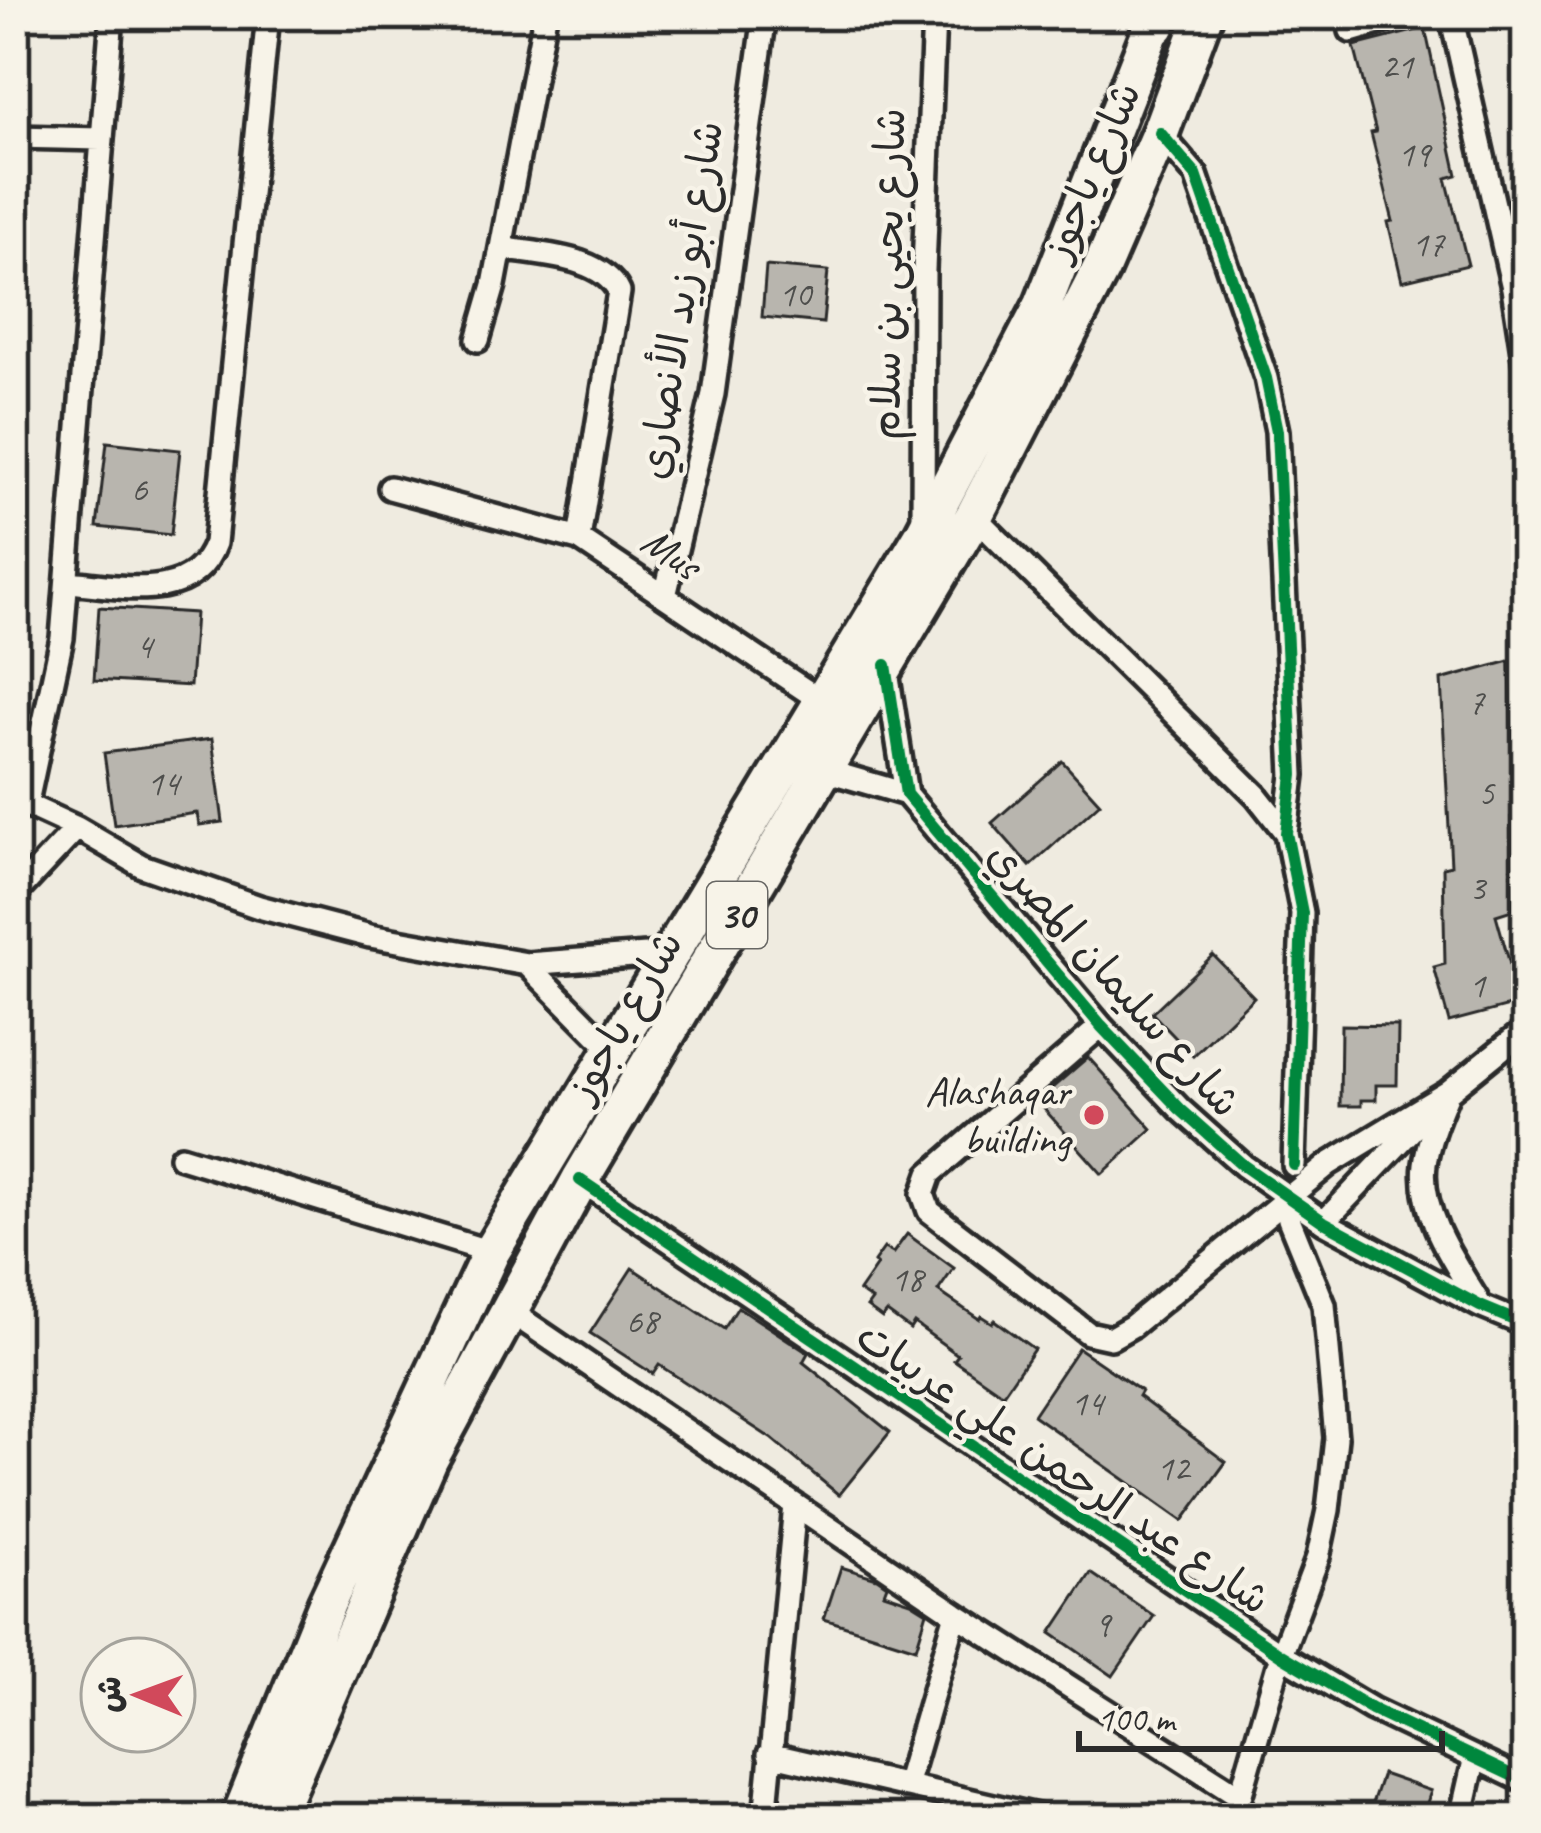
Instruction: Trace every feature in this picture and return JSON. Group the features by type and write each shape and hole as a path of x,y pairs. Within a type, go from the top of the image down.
{"main road":[{"name":"شارع ياجوز","path":"274,1818 411,1499 508,1310 580,1180 974,516 1101,269 1204,15"},
{"name":"شارع ياجوز","path":"240,1818 327,1603 491,1252 922,535 1043,305 1155,18"}],"street":[{"path":"112,15 68,582 54,685 21,801 142,866 259,907 370,936 527,964 673,953"},
{"path":"68,582 154,589 188,579 210,558 229,415 268,15"},
{"path":"478,340 501,248 544,15"},
{"name":"شارع أبو زيد الأنصاري","path":"665,596 713,394 765,15"},
{"name":"شارع يحيى بن سلام","path":"922,535 924,270 934,15"},
{"path":"1352,31 1406,15"},
{"path":"1451,15 1514,288 1526,372"},
{"path":"1160,133 1196,175 1259,356 1276,431 1293,775 1286,833 1301,914 1294,1165"},
{"path":"15,136 100,139"},
{"path":"501,248 606,272 619,292 579,539"},
{"name":"Mus","path":"390,488 579,539 823,702"},
{"path":"974,516 1256,795 1286,833"},
{"path":"824,770 906,794 886,665"},
{"name":"شارع سليمان المصري","path":"906,794 1101,1026 1180,1109 1244,1166 1324,1222 1480,1306 1526,1325"},
{"path":"15,894 77,828"},
{"path":"527,964 611,1048"},
{"path":"1101,1026 930,1174 923,1194 929,1211 1088,1333 1111,1339 1329,1164 1448,1092"},
{"path":"1324,1222 1448,1092 1526,1029"},
{"path":"1448,1092 1424,1168 1431,1210 1443,1240 1480,1306"},
{"path":"181,1157 491,1252"},
{"path":"1244,1166 1329,1164"},
{"name":"شارع عبد الرحمن علي عربيات","path":"580,1180 1280,1655 1372,1709 1526,1782"},
{"path":"508,1310 1237,1807 1280,1655 1318,1557 1336,1438 1324,1304 1289,1219 1289,1197"},
{"path":"765,1818 795,1505"},
{"path":"906,1786 956,1614"},
{"path":"770,1754 1046,1818"},
{"path":"1461,1818 1474,1761"}],"building":[{"path":"1425,28 1457,175 1446,178 1468,265 1402,281 1371,133 1376,132 1354,46"},
{"path":"766,266 828,271 823,323 762,317"},
{"path":"107,442 180,450 171,535 97,527"},
{"path":"99,607 195,613 190,686 94,680"},
{"path":"1510,661 1512,753 1518,750 1525,812 1511,817 1512,910 1496,915 1521,1003 1449,1022 1434,967 1445,964 1443,867 1451,865 1441,680"},
{"path":"212,739 223,822 199,825 197,813 114,825 104,753"},
{"path":"1062,761 1100,803 1030,866 992,823"},
{"path":"1213,955 1254,997 1193,1056 1152,1013"},
{"path":"1341,1025 1398,1026 1397,1085 1376,1085 1376,1100 1361,1100 1361,1106 1340,1106"},
{"name":"Alashaqar building","path":"1088,1057 1152,1129 1102,1174 1037,1101"},
{"path":"907,1234 954,1268 938,1291 979,1319 994,1320 1034,1349 1003,1394 954,1360 958,1355 914,1323 910,1329 887,1312 882,1318 867,1307 872,1300 859,1291 877,1265 874,1262 884,1248 893,1253"},
{"path":"632,1268 724,1329 738,1307 808,1353 803,1362 890,1432 839,1495 772,1439 659,1365 653,1374 590,1333"},
{"path":"1078,1348 1141,1391 1138,1396 1226,1462 1183,1521 1033,1415"},
{"path":"841,1567 877,1578 887,1585 884,1593 927,1612 916,1648 824,1619"},
{"path":"1091,1573 1154,1616 1113,1676 1051,1633"},
{"path":"1382,1774 1431,1791 1422,1818 1367,1818"}],"cycle path":[{"path":"1160,133 1196,175 1266,378 1277,431 1293,775 1286,833 1302,913 1294,1165"},
{"path":"886,665 906,794 1101,1026 1180,1109 1244,1166 1324,1222 1480,1306 1526,1325"},
{"path":"580,1180 1281,1655 1372,1709 1526,1782"}],"place":[{"name":"Alashaqar building","path":"1094,1115"}]}
